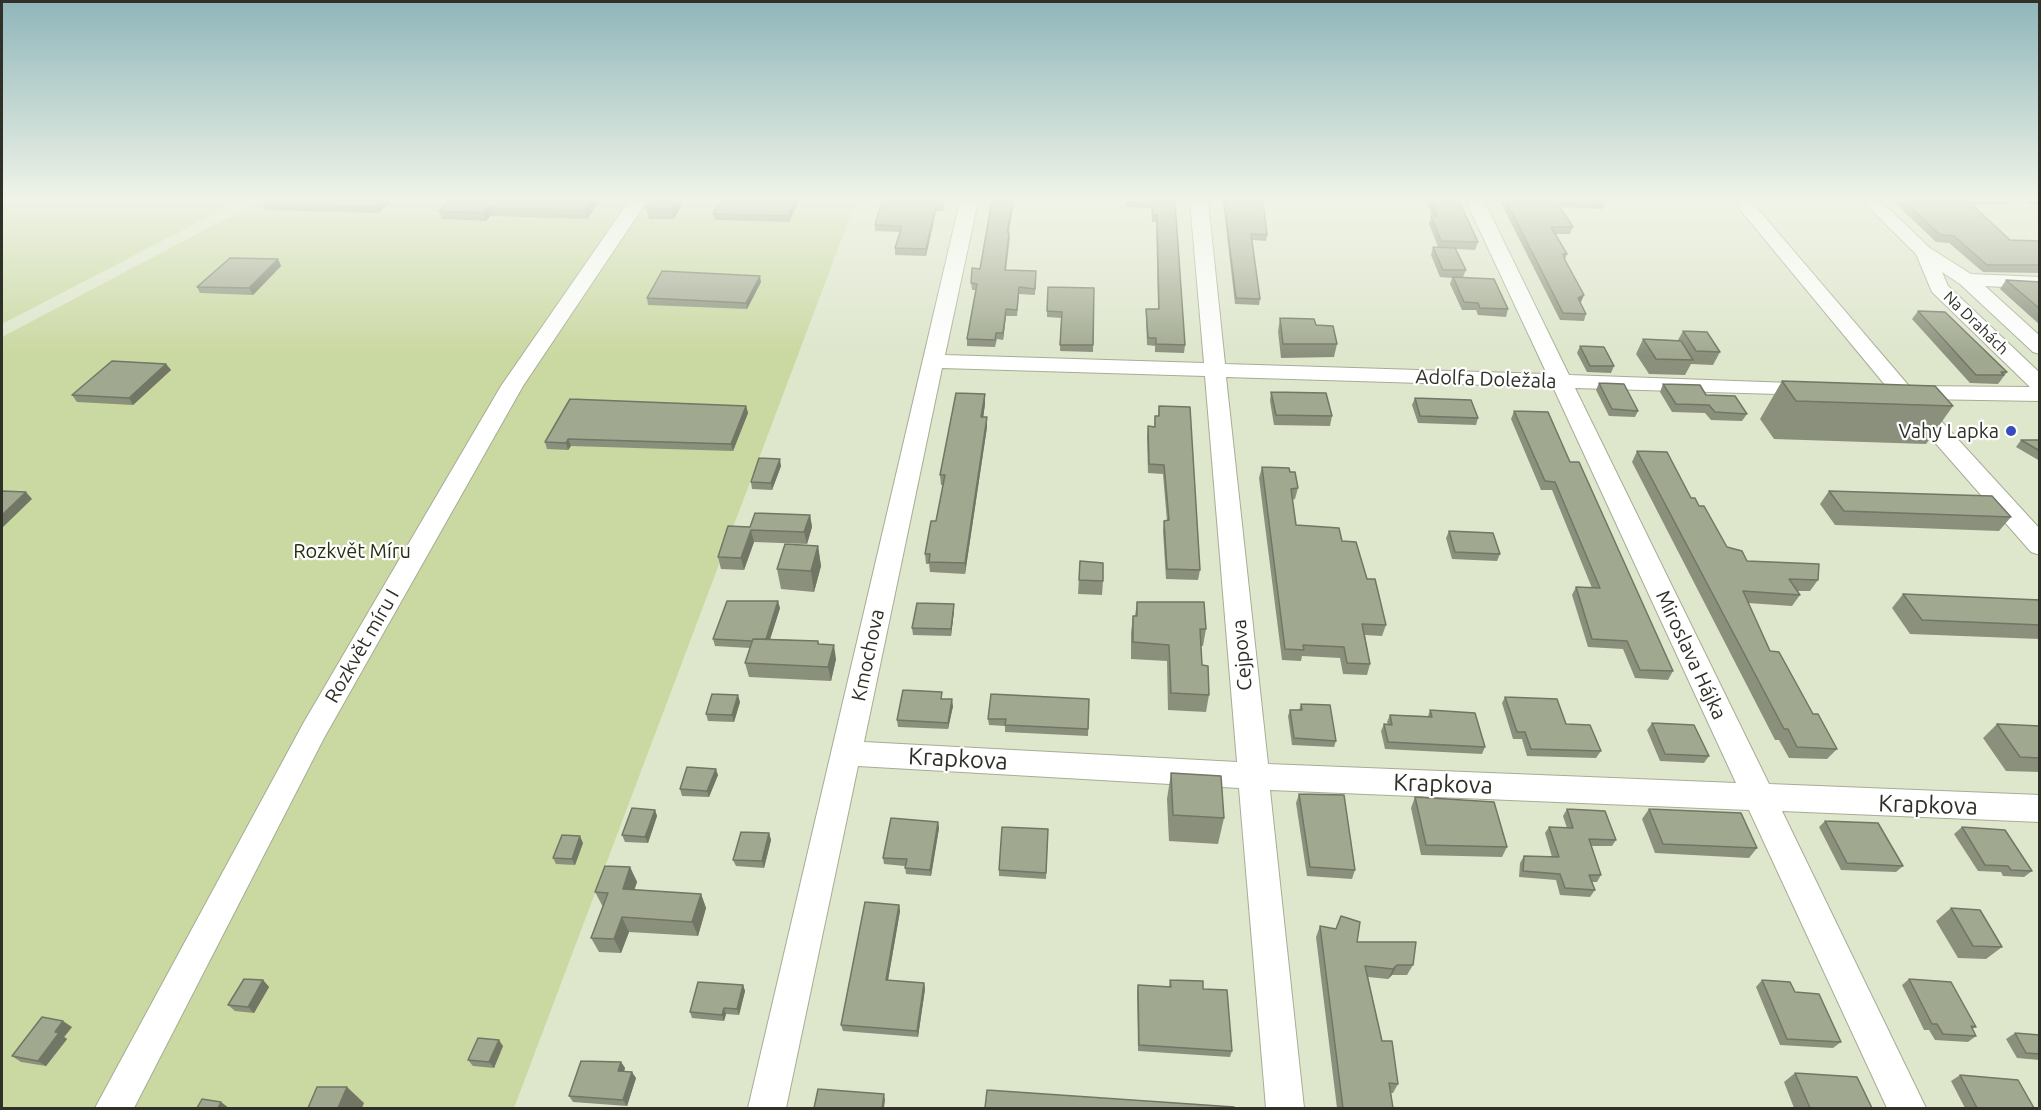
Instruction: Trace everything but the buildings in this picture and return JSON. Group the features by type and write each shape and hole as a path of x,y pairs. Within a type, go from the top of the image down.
{"street":[{"name":"Rozkvět míru I","path":"114,1108 314,730 512,387 603,253"},
{"name":"Kmochova","path":"767,1108 957,253"},
{"name":"Cejpova","path":"1204,253 1285,1108"},
{"name":"Miroslava Hájka","path":"1500,253 1907,1108"},
{"path":"1786,253 1903,392 2040,546"},
{"name":"Na Drahách","path":"1924,253 1939,288 2040,385"},
{"name":"Na Drahách","path":"1925,253 1967,280 2040,348"},
{"path":"1967,280 2040,283"},
{"name":"Adolfa Doležala","path":"933,361 1833,389"},
{"path":"1880,391 2040,393"},
{"name":"Krapkova","path":"847,753 1253,776 2040,809"}],"green space":[{"path":"2,253 139,253 2,324"},
{"name":"Rozkvět Míru","path":"161,253 836,253 514,1108 2,1108 2,337"}],"place":[{"name":"Vahy Lapka","path":"2011,431"}]}
